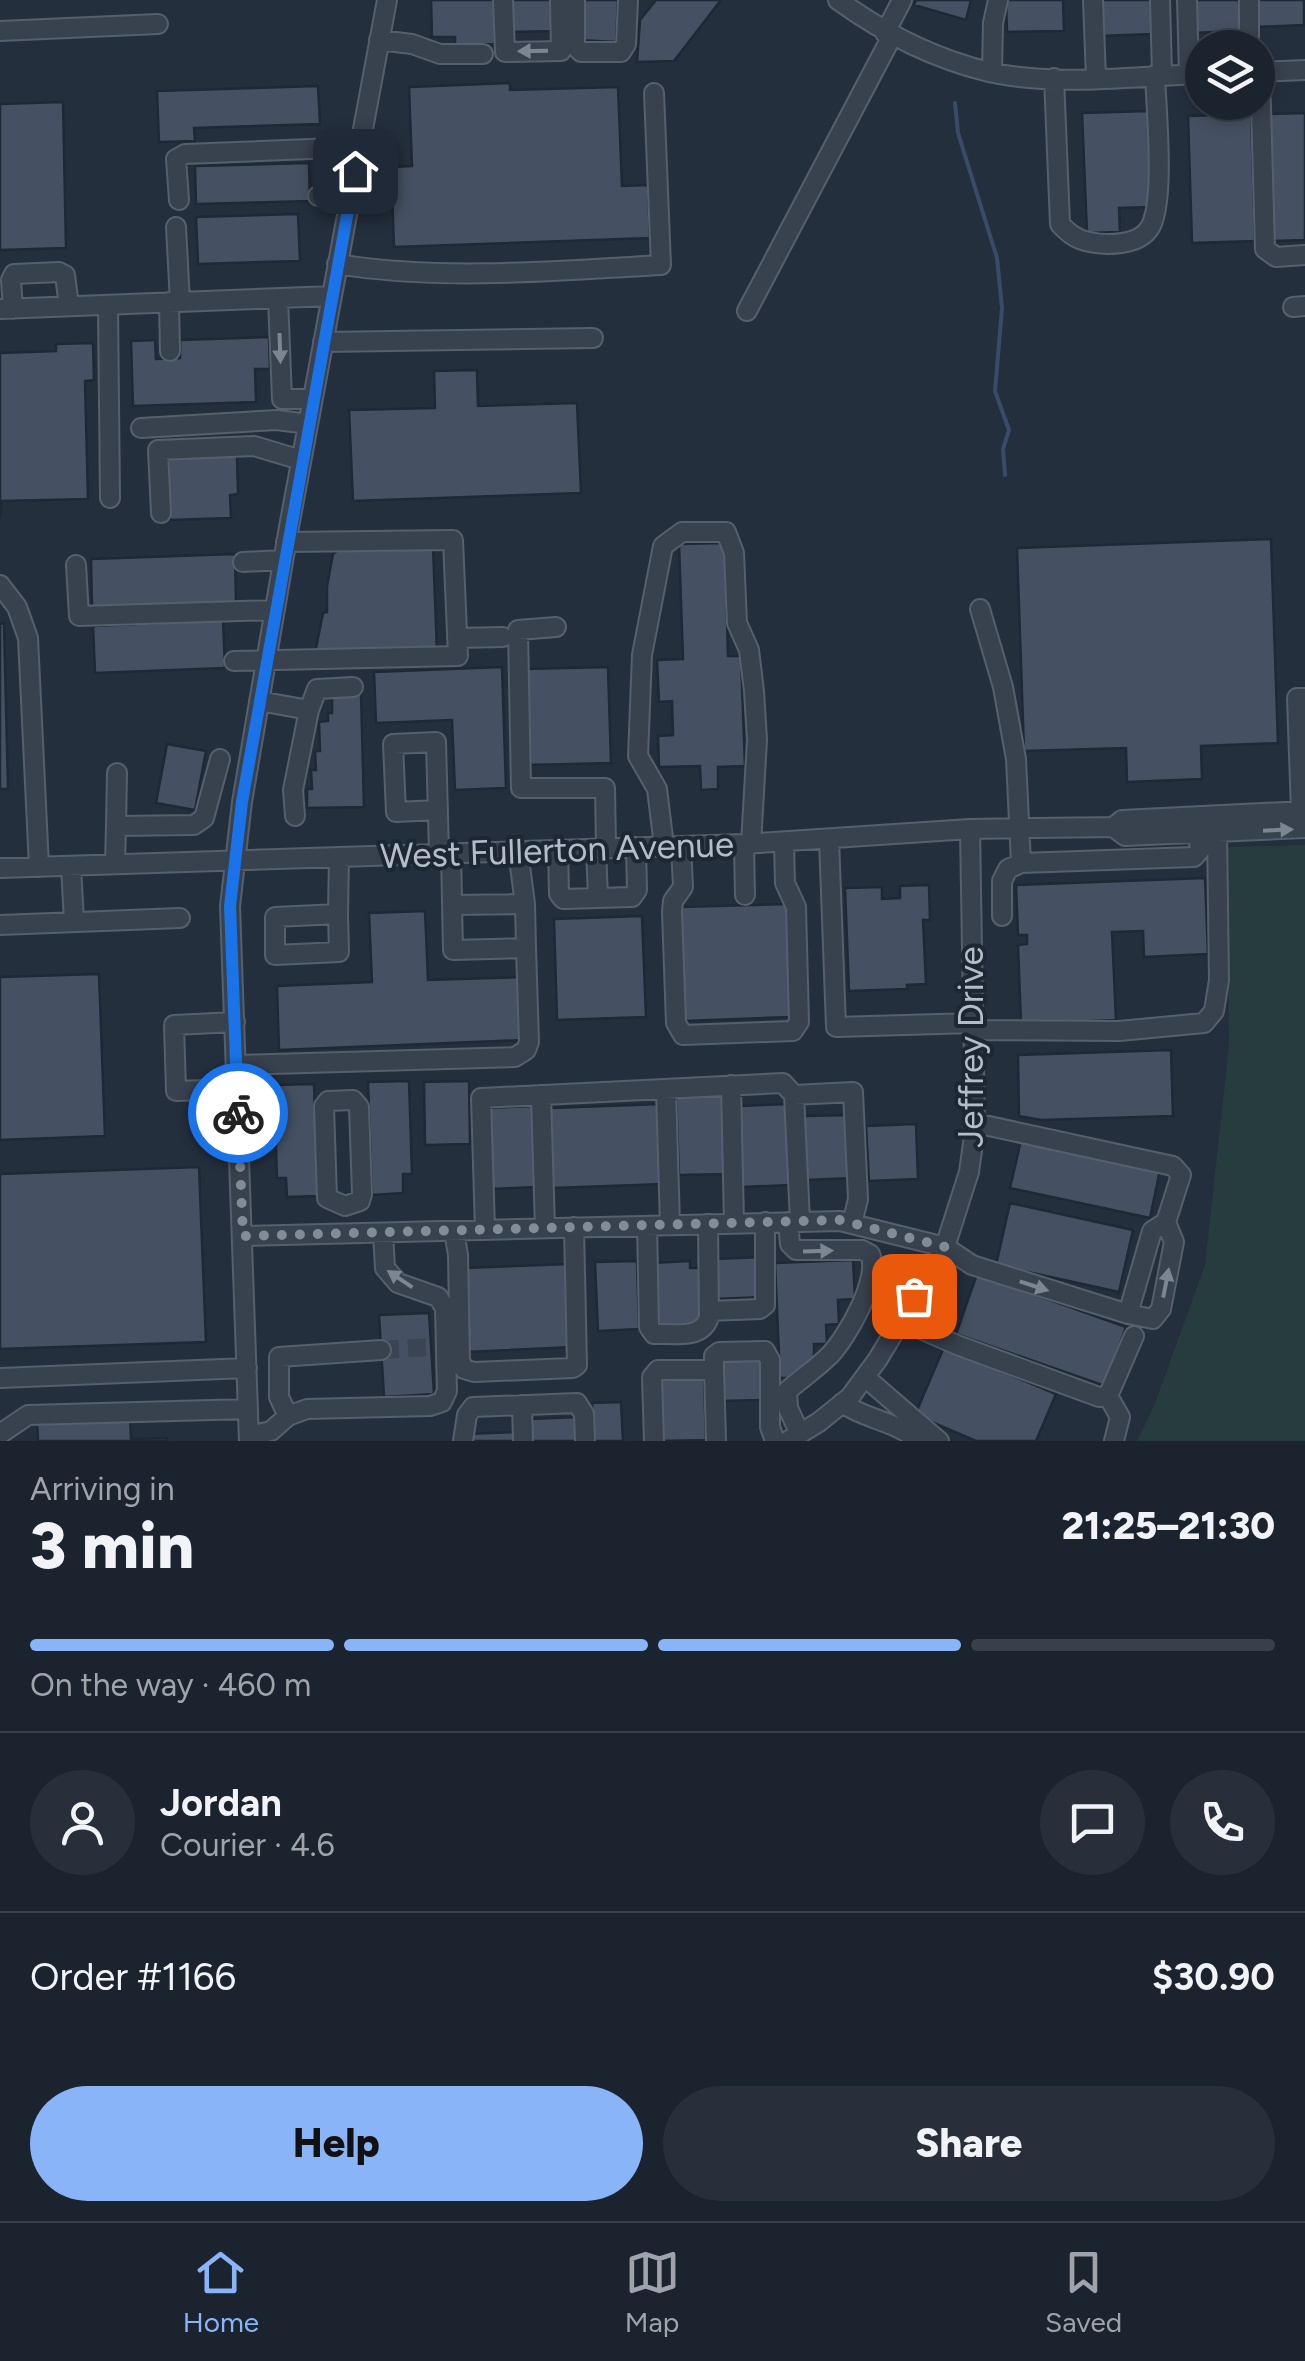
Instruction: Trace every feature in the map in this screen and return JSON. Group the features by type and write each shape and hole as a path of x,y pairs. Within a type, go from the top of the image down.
{"street":[{"path":"383,1232 385,1268 398,1283 438,1296 444,1308 438,1347 447,1392 442,1402 430,1406 307,1409 249,1438 230,906 242,802 266,660 387,0"},
{"path":"504,0 505,52 561,50 560,0"},
{"path":"574,0 575,46 581,52 604,54 621,52 626,44 628,0"},
{"path":"838,0 889,34 992,72 1054,78 1185,74"},
{"path":"748,311 889,34 902,0"},
{"path":"992,72 993,23 998,0"},
{"path":"1093,0 1096,78"},
{"path":"1054,78 1060,224 1070,236 1084,243 1138,240 1150,228 1155,214 1160,0"},
{"path":"1187,0 1191,30"},
{"path":"1249,0 1250,30"},
{"path":"0,31 158,24"},
{"path":"380,40 412,44 440,54 483,54"},
{"path":"1275,71 1305,70"},
{"path":"338,264 386,272 661,265 654,94"},
{"path":"1261,120 1266,249 1276,257 1305,256"},
{"path":"179,200 176,159 185,154 359,147"},
{"path":"318,196 350,195"},
{"path":"170,351 176,227"},
{"path":"69,306 65,276 59,272 14,274 7,309 332,296"},
{"path":"278,298 282,399 312,399"},
{"path":"108,305 110,498"},
{"path":"323,342 594,338"},
{"path":"142,428 276,420 308,424"},
{"path":"160,513 158,450 254,446 301,460"},
{"path":"745,895 757,740 749,650 736,623 734,553 726,532 682,532 664,546 642,655 638,756 656,789 683,887 672,900 672,912 676,1023 683,1035 793,1031 799,1022 796,906 785,883 784,842"},
{"path":"234,661 458,656 453,540 285,551 243,562"},
{"path":"76,565 78,616 275,610"},
{"path":"0,585 16,607 28,638 39,867"},
{"path":"980,608 1008,710 1016,760 1021,863"},
{"path":"556,627 518,630 521,788 605,788 598,898"},
{"path":"457,638 503,637"},
{"path":"295,816 293,790 308,710 317,689 353,687"},
{"path":"1304,817 1297,698 1305,698"},
{"path":"259,701 308,710"},
{"path":"438,810 396,812 393,744 436,742 438,810 452,906 453,950 526,948"},
{"path":"116,826 194,825 204,818 220,760"},
{"path":"115,864 116,772"},
{"path":"212,796 242,802"},
{"name":"West Fullerton Avenue","path":"0,868 747,844 1018,828 1114,827 1125,836 1208,833 1304,817"},
{"name":"West Fullerton Avenue","path":"1114,827 1122,820 1304,817"},
{"name":"Jeffrey Drive","path":"794,1438 842,1403 866,1378 945,1247 969,1172 975,1123 970,830"},
{"path":"1002,916 1002,881 1008,868 1021,863 1194,856 1208,833"},
{"path":"828,838 836,1027 1119,1031 1204,1023 1214,1011 1220,980 1208,833"},
{"path":"1144,835 1146,858"},
{"path":"558,850 559,894 563,899 632,897 636,890 636,847"},
{"path":"236,1065 516,1057 526,1050 530,1042 526,904 518,851"},
{"path":"338,914 339,856"},
{"path":"71,866 74,922"},
{"path":"452,906 526,904"},
{"path":"0,925 180,918"},
{"path":"235,1022 174,1025 176,1091 237,1089"},
{"path":"485,1230 481,1098 783,1082 794,1095 794,1222 790,1244 796,1250 856,1249 870,1254 872,1277 833,1352 785,1396 794,1438"},
{"path":"730,1085 734,1223"},
{"path":"666,1088 670,1225"},
{"path":"794,1095 853,1092 858,1199 852,1224"},
{"path":"541,1095 544,1228"},
{"path":"353,1100 358,1107 362,1194 360,1201 345,1206 327,1198 324,1106 328,1101 353,1100"},
{"path":"243,1236 840,1220 945,1247 972,1265 1154,1319 1160,1310 1174,1242 1166,1222 1181,1175 1173,1166 975,1123"},
{"path":"345,1206 346,1234"},
{"path":"709,1310 760,1310 765,1305 765,1222"},
{"path":"1128,1314 1152,1231 1166,1222"},
{"path":"647,1226 650,1326 654,1334 699,1332 706,1326 708,1224"},
{"path":"454,1231 460,1360 464,1369 474,1372 572,1368 577,1364 574,1228"},
{"path":"900,1320 1071,1388 1099,1398 1108,1396"},
{"path":"1108,1396 1134,1336"},
{"path":"288,1416 280,1396 280,1357 381,1350"},
{"path":"716,1441 714,1356 719,1352 764,1352 769,1356 770,1427 774,1441"},
{"path":"0,1378 247,1368"},
{"path":"654,1441 652,1377 658,1370 714,1370"},
{"path":"866,1378 940,1441"},
{"path":"1108,1396 1120,1417 1114,1441"},
{"path":"464,1441 467,1415 473,1407 576,1403 584,1414 584,1441"},
{"path":"842,1403 858,1415 901,1428 918,1441"},
{"path":"522,1405 523,1441"},
{"path":"0,1434 28,1416 248,1410"}],"green space":[{"path":"1305,845 1305,1441 1137,1441 1154,1406 1205,1265 1229,1047 1227,847"}],"building":[{"path":"431,0 494,0 495,44 455,45 455,37 432,37"},
{"path":"507,0 556,0 557,31 509,32"},
{"path":"580,0 618,0 616,42 578,40"},
{"path":"656,0 721,0 674,61 637,62 640,20"},
{"path":"916,0 971,0 966,20 914,5"},
{"path":"1006,0 1063,0 1064,31 1007,32"},
{"path":"1098,0 1152,0 1154,34 1099,36"},
{"path":"1190,0 1239,0 1240,30 1191,30"},
{"path":"1254,0 1304,0 1304,25 1255,27"},
{"path":"510,83 510,90 618,87 622,186 648,185 650,238 394,247 391,167 412,166 409,87"},
{"path":"318,86 320,124 194,128 195,141 159,142 157,91"},
{"path":"63,102 66,248 0,250 0,104"},
{"path":"1148,111 1152,207 1119,208 1120,232 1087,233 1082,113"},
{"path":"1305,113 1305,240 1271,241 1267,120 1275,120 1275,114"},
{"path":"1188,120 1251,120 1255,241 1192,243"},
{"path":"309,163 310,201 196,204 195,166"},
{"path":"298,214 300,261 198,264 196,217"},
{"path":"269,337 270,369 255,369 256,402 133,406 131,341 155,340 156,359 180,358 180,340"},
{"path":"93,343 94,380 85,381 88,499 2,501 0,519 0,353 56,351 56,344"},
{"path":"477,370 478,406 577,403 581,493 353,501 349,410 435,408 434,371"},
{"path":"237,456 238,494 230,495 231,518 170,520 168,458"},
{"path":"1271,539 1278,743 1201,746 1202,779 1127,782 1126,748 1024,751 1017,548"},
{"path":"725,543 728,656 741,656 745,766 718,767 718,789 701,790 700,766 659,767 658,736 673,735 672,701 659,702 657,660 683,659 679,544"},
{"path":"433,546 437,653 315,653 323,613 327,612 333,554 338,550"},
{"path":"235,554 236,602 92,607 91,559"},
{"path":"223,620 225,668 95,673 93,626"},
{"path":"4,623 8,789 0,789 0,624"},
{"path":"502,667 506,788 455,790 452,720 376,723 374,672"},
{"path":"608,667 611,763 527,765 524,669"},
{"path":"332,693 361,693 364,807 307,808 311,770 316,770 315,751 320,751 319,722 328,721 328,713 332,713"},
{"path":"167,744 206,751 195,810 156,803"},
{"path":"1205,878 1208,954 1144,957 1143,931 1112,932 1116,1020 1021,1024 1018,945 1027,944 1027,935 1018,935 1016,885"},
{"path":"929,885 930,920 923,920 926,984 907,985 907,989 849,991 845,888 882,887 882,899 900,898 900,886"},
{"path":"787,904 791,1017 683,1021 680,907"},
{"path":"425,911 428,980 522,977 524,1040 279,1050 277,986 372,982 369,913"},
{"path":"642,916 646,1017 557,1020 554,919"},
{"path":"99,974 105,1136 0,1140 0,977"},
{"path":"1171,1050 1173,1116 1041,1120 1019,1116 1018,1055"},
{"path":"409,1081 412,1174 403,1174 403,1193 372,1195 368,1082"},
{"path":"469,1081 470,1144 425,1145 424,1082"},
{"path":"314,1084 318,1196 287,1197 286,1178 277,1178 274,1085"},
{"path":"724,1093 727,1174 679,1175 676,1095"},
{"path":"662,1104 664,1184 552,1188 550,1108"},
{"path":"787,1104 790,1185 742,1187 739,1106"},
{"path":"535,1106 538,1187 489,1189 486,1108"},
{"path":"852,1115 854,1178 806,1180 804,1116"},
{"path":"916,1124 918,1179 869,1181 866,1126"},
{"path":"1021,1140 1160,1170 1150,1218 1010,1188"},
{"path":"199,1167 206,1342 0,1349 0,1174"},
{"path":"1010,1203 1133,1230 1119,1292 996,1265"},
{"path":"762,1257 763,1297 715,1299 714,1259"},
{"path":"853,1260 855,1299 838,1300 839,1324 826,1325 827,1344 814,1344 814,1358 791,1378 780,1378 775,1263"},
{"path":"637,1261 639,1329 598,1331 595,1262"},
{"path":"690,1261 690,1268 699,1268 701,1324 653,1326 651,1263"},
{"path":"570,1264 573,1347 466,1352 463,1268"},
{"path":"977,1274 1126,1327 1105,1386 956,1334"},
{"path":"429,1313 434,1394 384,1397 379,1315"},
{"path":"944,1347 1056,1394 1036,1441 976,1441 915,1415"},
{"path":"766,1359 767,1400 719,1401 718,1361"},
{"path":"704,1379 706,1440 658,1441 656,1380"},
{"path":"621,1402 623,1441 594,1441 592,1403"},
{"path":"130,1415 131,1439 167,1441 38,1441 37,1418"},
{"path":"578,1417 579,1441 531,1441 531,1419"},
{"path":"515,1432 515,1441 468,1441 467,1434"}],"waterway":[{"path":"955,103 958,133 997,258 1002,308 995,391 1009,430 1003,449 1005,475"}],"tunnel":[{"path":"381,1350 431,1347"}],"way so far":[{"path":"238,1113 243,1236 840,1220 945,1247 914,1296"}],"route":[{"path":"238,1113 230,906 242,802 355,171"}]}
